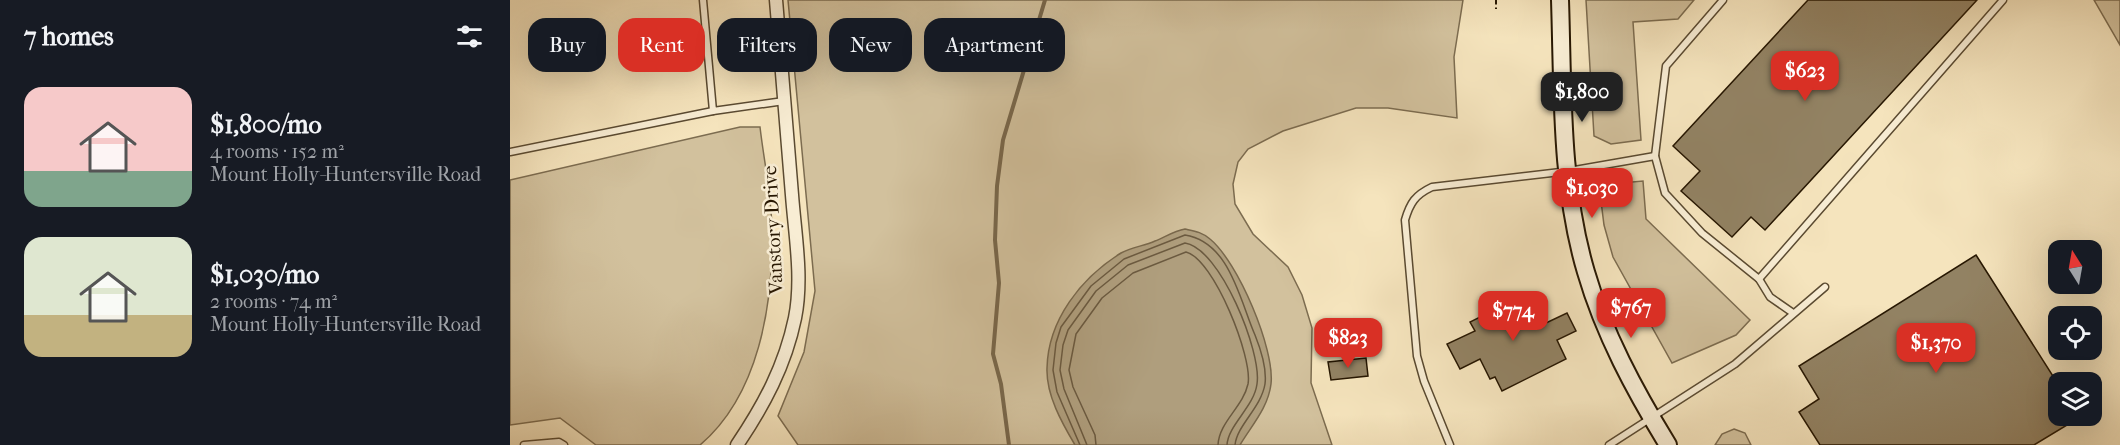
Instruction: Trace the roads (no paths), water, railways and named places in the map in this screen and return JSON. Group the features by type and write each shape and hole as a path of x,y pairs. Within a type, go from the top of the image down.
{"main road":[{"path":"1560,0 1569,171 1579,243 1595,299 1620,357 1668,445"}],"street":[{"name":"Vanstory Drive","path":"737,445 760,412 775,383 786,354 797,306 797,257 776,0"}],"lane":[{"path":"703,0 713,111"},
{"path":"1723,0 1666,66 1655,156 1665,193 1702,233 1759,279 1770,297 1793,313"},
{"path":"1759,279 2002,0"},
{"path":"510,152 713,111 784,100"},
{"path":"1450,445 1424,381 1417,356 1405,220 1409,207 1417,195 1432,187 1569,171 1655,156"},
{"path":"1609,445 1735,364 1825,287"},
{"path":"524,445 560,442 564,445"}],"water":[{"path":"1185,229 1204,235 1221,250 1253,307 1271,369 1271,384 1263,409 1240,445 1075,445 1056,408 1047,378 1049,350 1060,317 1080,288 1106,263 1125,251"}],"waterway":[{"path":"1009,445 1001,384 993,354 999,283 995,240 997,186 1003,140 1045,0"}]}
